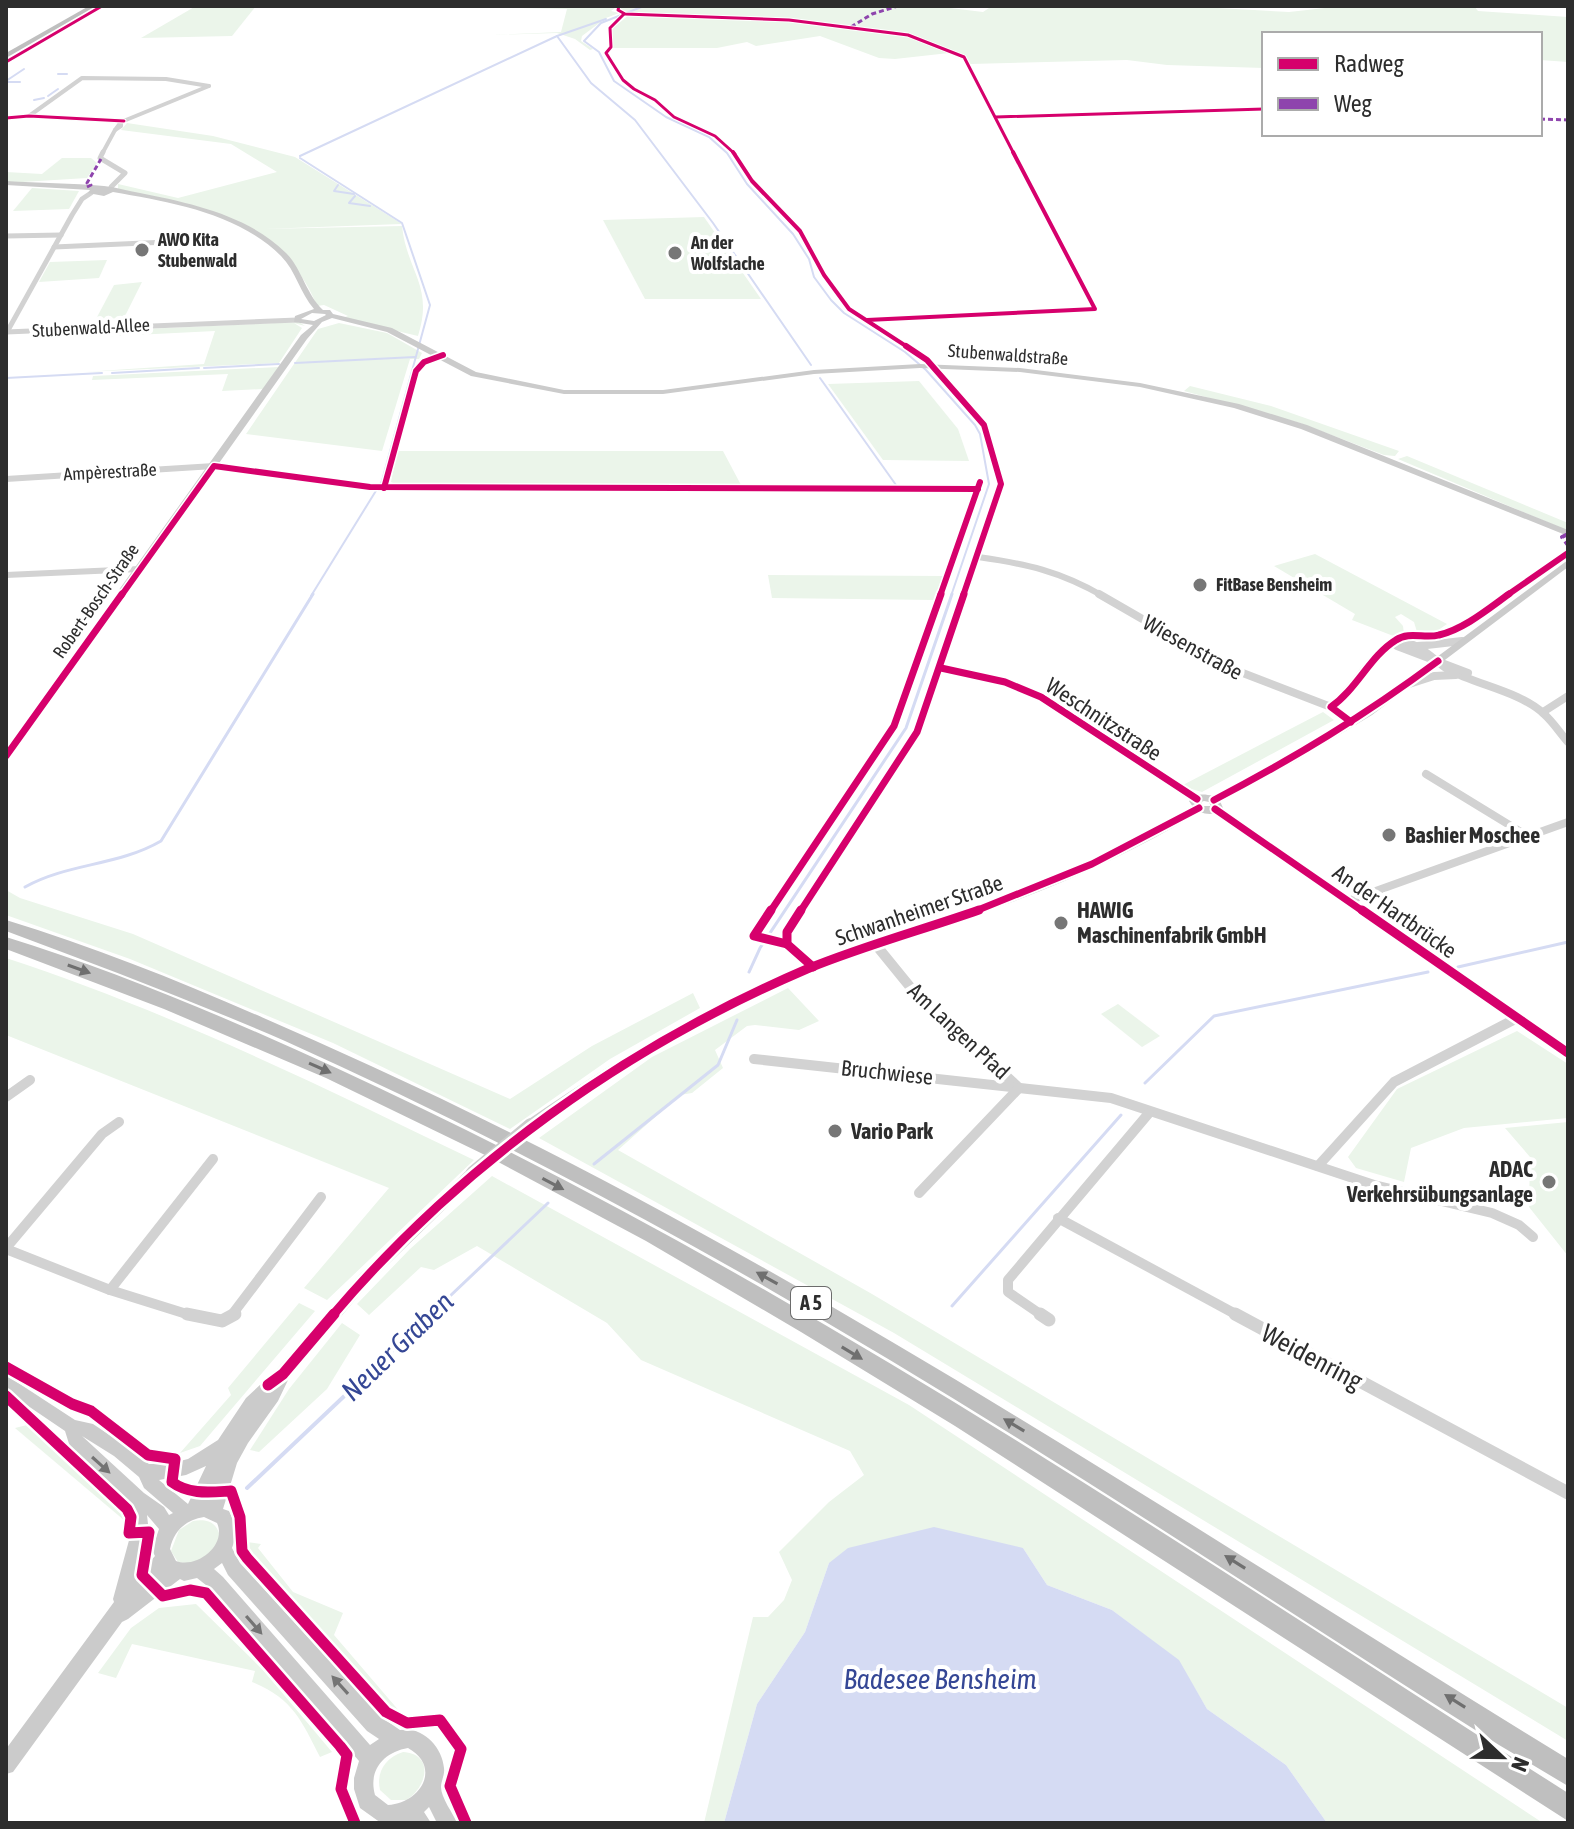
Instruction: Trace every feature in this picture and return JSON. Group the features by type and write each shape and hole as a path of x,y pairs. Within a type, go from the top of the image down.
{"highway":[{"path":"6,54 87,6"},
{"path":"6,54 93,6"},
{"name":"A 5","path":"6,925 118,966 351,1062 458,1112 662,1218 1087,1469 1568,1773"},
{"name":"A 5","path":"6,943 181,1008 334,1074 648,1235 838,1345 1057,1480 1568,1808"}],"street":[{"path":"110,189 124,176 124,171 100,158 115,130 123,122 209,86 166,79 82,78 28,115 123,122"},
{"path":"6,184 94,191 110,189 201,211 240,226 281,252 297,271 308,299 326,320 306,323 301,316"},
{"name":"Stubenwald-Allee","path":"7,332 80,202 94,191"},
{"path":"6,236 61,235"},
{"path":"54,247 167,242 180,247 182,253"},
{"path":"301,316 308,299"},
{"path":"301,316 320,311"},
{"name":"Stubenwald-Allee","path":"7,332 301,316"},
{"name":"Stubenwaldstraße","path":"326,320 364,323 490,379 535,388 593,394 663,392 814,372 938,366 1020,370 1104,379 1236,406 1327,435 1568,535"},
{"name":"Robert-Bosch-Straße","path":"6,756 304,337 326,320"},
{"name":"Robert-Bosch-Straße","path":"304,337 306,323"},
{"name":"Ampèrestraße","path":"6,479 214,466"},
{"path":"813,967 787,944 787,932 917,732 1001,484 996,467"},
{"name":"Wiesenstraße","path":"978,557 1030,564 1068,576 1222,665 1331,707 1345,697 1388,645"},
{"path":"1198,804 1215,804 1409,684 1462,641 1567,565"},
{"name":"Robert-Bosch-Straße","path":"6,575 139,569"},
{"path":"1388,645 1400,643 1416,646 1462,641"},
{"path":"1388,645 1456,666 1477,680 1543,712 1568,742"},
{"path":"1416,646 1459,675"},
{"name":"Weschnitzstraße","path":"941,668 1005,682 1041,697 1198,804"},
{"path":"1409,684 1434,676 1459,675 1477,680"},
{"path":"1543,712 1568,696"},
{"path":"1426,774 1529,837"},
{"name":"Schwanheimer Straße","path":"283,1374 403,1238 473,1173 531,1125 606,1073 670,1034 813,967 1055,880 1119,851 1198,804"},
{"name":"An der Hartbrücke","path":"1215,804 1348,901 1568,1053"},
{"path":"1348,901 1568,822"},
{"name":"Am Langen Pfad","path":"876,945 911,988 1019,1088 1111,1098 1149,1113"},
{"path":"1318,1166 1394,1082 1517,1018"},
{"path":"1554,1043 1568,1040"},
{"name":"Bruchwiese","path":"754,1059 1019,1088"},
{"path":"6,1097 30,1080"},
{"path":"919,1193 1019,1088"},
{"path":"1049,1320 1008,1292 1006,1286 1058,1218 1149,1113 1374,1185 1492,1213 1519,1225 1533,1237"},
{"path":"119,1122 102,1134 6,1249 110,1290 207,1320 230,1318 261,1281 321,1197"},
{"path":"110,1290 213,1159"},
{"name":"Weidenring","path":"1058,1218 1568,1493"},
{"path":"170,1565 162,1539 168,1528 190,1512 222,1445 268,1385 283,1374"},
{"path":"214,1511 218,1491 233,1454 278,1390 283,1374"},
{"path":"6,1382 72,1427 87,1429 146,1472 150,1483 190,1512 214,1511 223,1517 228,1526 224,1549 214,1561 200,1569"},
{"path":"72,1427 76,1442 138,1499 158,1513 168,1528"},
{"path":"146,1472 173,1473 203,1461 222,1445"},
{"path":"115,1619 128,1585 140,1533 138,1499"},
{"path":"224,1549 234,1569 374,1724 396,1739"},
{"path":"6,1765 115,1619 170,1565"},
{"path":"170,1565 200,1569 217,1583 370,1759"},
{"path":"409,1738 429,1749 434,1759 436,1774 431,1790 415,1817 385,1815 367,1801 362,1782 370,1759 381,1747 396,1739 409,1738"},
{"path":"431,1790 447,1823"}],"shaded area":[{"path":"196,6 256,6 232,36 141,38"},
{"path":"435,6 615,8 611,11 619,13 606,18 582,36 581,41 593,49 590,50 575,39 557,33 492,35 561,32 567,9"},
{"path":"934,6 983,12 992,6 1181,6 1289,12 1343,6 1474,6 1478,11 1568,17 1568,62 1542,60 1542,32 1262,32 1262,68 1167,65 1127,60 970,64 966,57 944,48 949,53 879,58 820,36 756,46 747,42 717,48 613,48 612,29 630,14 620,11 620,8"},
{"path":"127,123 213,136 295,157 402,224 263,229 402,226 423,304 418,336 342,318 348,316 324,305 317,306 302,277 282,253 235,222 179,204 118,190 118,184 178,198 277,172 231,144 121,130"},
{"path":"62,158 91,158 97,163 87,178 6,183 6,172 42,174"},
{"path":"32,188 79,191 69,209 13,211"},
{"name":"An der Wolfslache","path":"704,217 761,299 645,299 603,220"},
{"path":"107,260 99,278 39,282 50,262"},
{"path":"142,282 124,318 96,319 114,285"},
{"path":"299,322 305,326 294,323 302,328 279,363 84,372 204,364 215,331 95,337 99,331"},
{"path":"339,323 387,333 422,353 419,359 410,359 382,451 246,434 318,329"},
{"path":"279,367 263,389 222,391 228,374 92,380 93,376"},
{"path":"919,381 958,429 969,461 883,460 828,384"},
{"path":"1190,386 1271,406 1399,451 1395,456 1384,455 1300,423 1184,391"},
{"path":"397,451 723,451 741,485 402,487 391,482"},
{"path":"1407,456 1568,523 1568,531 1398,459"},
{"path":"1315,554 1447,624 1434,633 1417,632 1414,622 1401,614 1395,617 1403,626 1404,634 1396,637 1352,620 1355,614 1274,566"},
{"path":"768,575 944,576 935,600 772,598"},
{"path":"1323,712 1334,720 1202,792 1181,786"},
{"path":"6,890 20,898 133,934 510,1099 592,1046 693,993 700,1008 610,1059 510,1129 333,1043 130,959 6,915"},
{"path":"6,958 185,1026 474,1160 327,1300 304,1288 389,1188 6,1035"},
{"path":"788,988 819,1021 799,1030 747,1026 715,1050 723,1068 692,1093 680,1095 618,1150 872,1294 1568,1708 1568,1741 894,1333 539,1138 652,1057"},
{"path":"1118,1004 1160,1036 1142,1047 1101,1014"},
{"path":"1517,1031 1568,1064 1568,1118 1464,1128 1411,1148 1404,1182 1356,1168 1348,1157 1397,1089"},
{"name":"ADAC Verkehrsübungsanlage","path":"1568,1122 1568,1256 1529,1207 1530,1157 1505,1128"},
{"path":"492,1176 909,1405 1543,1823 1327,1823 1286,1765 1207,1709 1178,1660 1112,1610 1047,1585 1023,1548 829,1563 805,1632 757,1704 724,1823 704,1823 753,1617 768,1617 784,1600 792,1580 779,1552 829,1502 864,1475 850,1451 641,1360 607,1323 477,1246 434,1270 421,1267 369,1315 357,1304 410,1249"},
{"path":"299,1303 315,1311 200,1446 180,1453 231,1395 228,1388"},
{"path":"342,1323 360,1335 327,1389 259,1452 250,1450 289,1389"},
{"path":"27,1425 126,1512 132,1520 131,1526 15,1428"},
{"path":"193,1521 210,1522 220,1536 214,1551 192,1564 178,1562 171,1551 179,1530"},
{"path":"247,1542 261,1544 258,1548 293,1592 343,1613 334,1635 400,1712 417,1719 399,1717 249,1552"},
{"path":"196,1604 263,1670 332,1752 320,1757 301,1721 287,1703 252,1682 255,1671 132,1644 116,1678 98,1673 131,1628 159,1608"},
{"path":"403,1752 420,1759 424,1765 423,1780 406,1800 391,1800 380,1790 381,1772 391,1758"}],"water":[{"name":"Badesee Bensheim","path":"934,1527 1023,1548 1047,1585 1112,1610 1179,1660 1207,1709 1286,1765 1327,1823 724,1823 757,1704 805,1632 829,1563 848,1548"}],"waterway":[{"path":"559,6 662,6"},
{"name":"Neuer Graben","path":"644,6 601,23 584,41 599,52 614,81 666,117 709,137 727,153 747,184 793,234 809,259 814,277 831,300 844,313 905,352 926,370 980,434 989,484 951,596"},
{"path":"557,36 606,19"},
{"path":"300,156 557,36"},
{"path":"557,36 591,83 635,120 713,223 811,365"},
{"path":"6,81 24,69"},
{"path":"58,74 67,74"},
{"path":"6,82 20,82"},
{"path":"48,96 58,89"},
{"path":"34,100 44,98"},
{"path":"6,117 11,117"},
{"path":"300,158 402,223 430,305 382,481 311,596"},
{"path":"338,185 334,191 354,194"},
{"path":"355,196 349,203 370,206"},
{"path":"295,363 415,357"},
{"path":"204,368 279,364"},
{"path":"112,373 199,368"},
{"path":"6,378 102,373"},
{"path":"820,378 896,485"},
{"path":"25,887 58,873 128,855 161,841 313,594"},
{"name":"Neuer Graben","path":"749,972 760,948 906,728 952,594"},
{"path":"1458,967 1568,942"},
{"path":"1145,1083 1214,1016 1428,972"},
{"name":"Neuer Graben","path":"594,1164 718,1065 737,1020"},
{"path":"952,1306 1121,1115"},
{"name":"Neuer Graben","path":"429,1316 548,1203"},
{"name":"Neuer Graben","path":"247,1488 431,1314"}],"marked path":[{"path":"851,27 872,14 898,6"},
{"path":"1542,119 1568,120"},
{"path":"87,187 91,185 87,183 101,159"},
{"path":"1568,534 1562,537 1568,545"}],"cycle path":[{"path":"6,62 102,6"},
{"path":"619,6 618,10 625,14 789,20 908,35 964,57 1095,309 867,320"},
{"path":"624,14 610,28 611,47 606,53 623,80 655,100 674,117 715,136 734,152 752,181 800,231 824,275 849,309 927,360 984,425 1001,484 917,732 787,932 787,944 813,967"},
{"path":"996,117 1262,109"},
{"path":"6,118 29,116 124,121"},
{"path":"384,488 416,371 424,362 443,355"},
{"path":"6,756 214,466 370,487 978,489"},
{"path":"787,944 754,936 894,726 980,482"},
{"path":"1351,722 1331,707 1349,692 1395,640 1406,636 1437,636 1460,626 1568,553"},
{"path":"1214,800 1290,760 1368,713 1438,661"},
{"path":"941,668 1005,682 1041,697 1197,799"},
{"path":"268,1385 283,1374 396,1247 456,1190 519,1137 655,1044 729,1005 808,969 980,910 1064,877 1199,808"},
{"path":"1215,809 1568,1053"},
{"path":"6,1367 72,1404 91,1411 148,1455 175,1459 172,1482 178,1486 200,1492 231,1491 240,1517 242,1551 247,1558 386,1712 407,1723 440,1720 461,1749 450,1786 466,1823"},
{"path":"6,1396 127,1509 131,1517 129,1533 149,1532 142,1575 163,1596 190,1590 206,1593 340,1746 347,1755 341,1789 355,1823"}],"place":[{"name":"AWO Kita Stubenwald","path":"142,250"},
{"name":"An der Wolfslache","path":"675,253"},
{"name":"FitBase Bensheim","path":"1200,585"},
{"name":"Bashier Moschee","path":"1389,835"},
{"name":"HAWIG Maschinenfabrik GmbH","path":"1061,923"},
{"name":"Vario Park","path":"835,1131"},
{"name":"ADAC Verkehrsübungsanlage","path":"1549,1182"}]}
